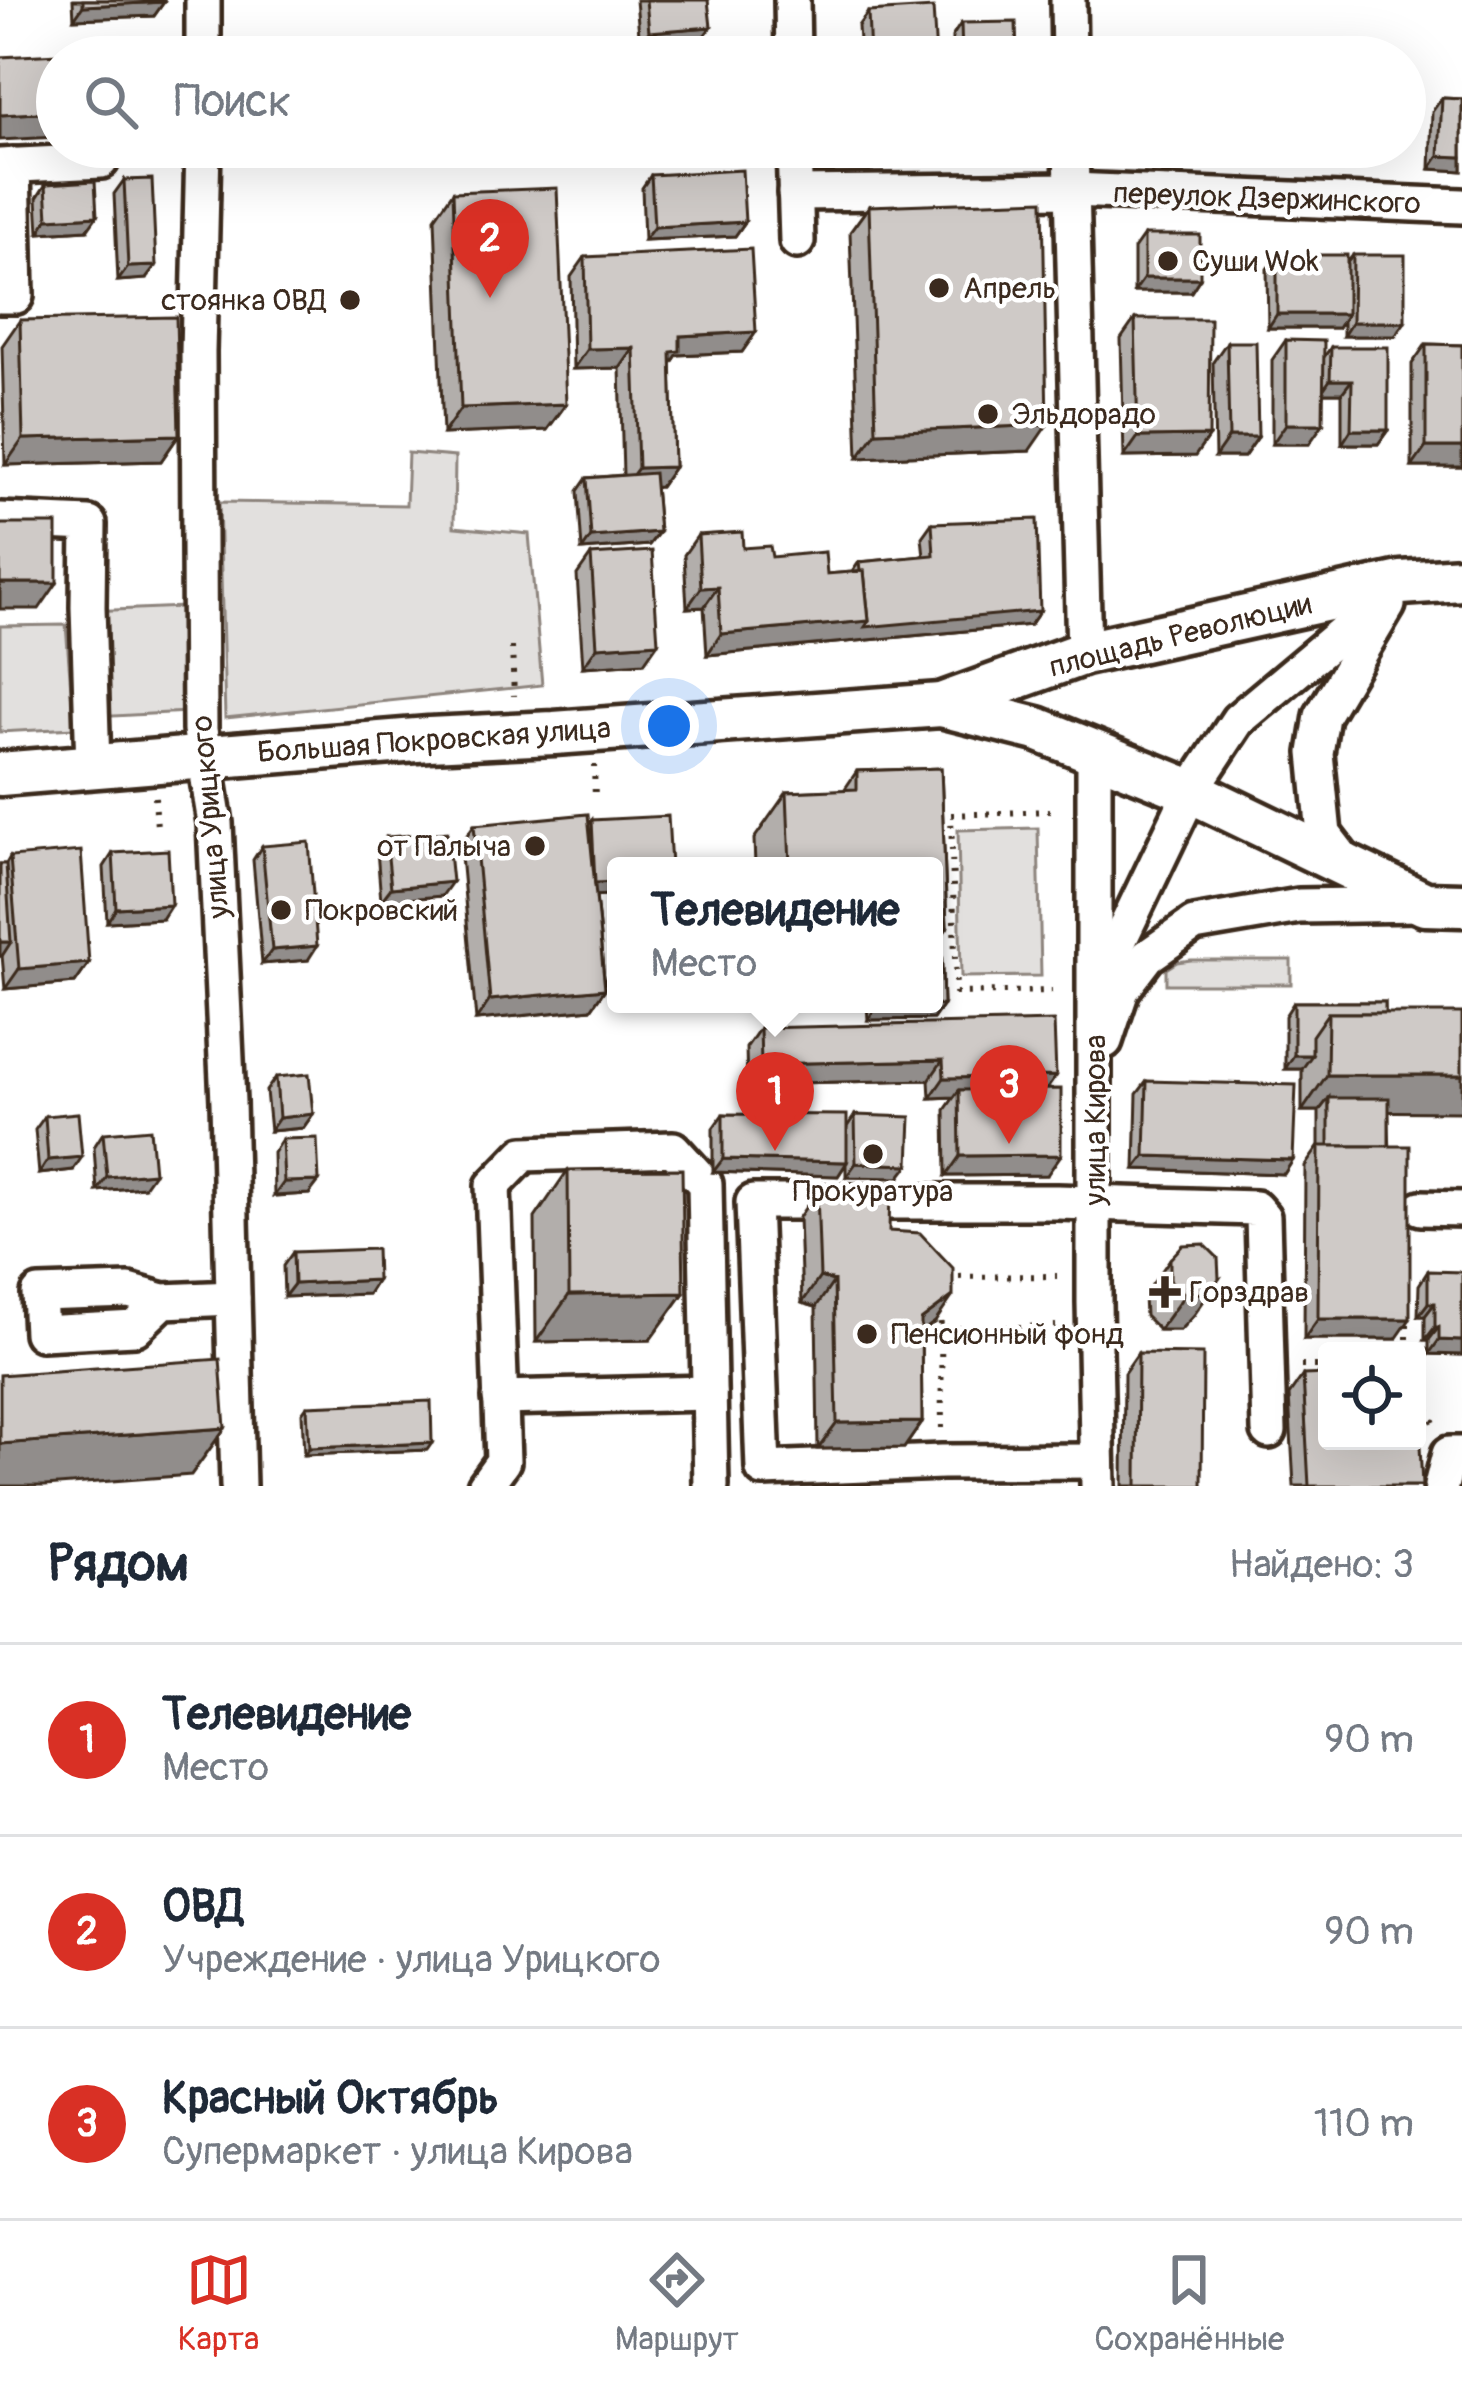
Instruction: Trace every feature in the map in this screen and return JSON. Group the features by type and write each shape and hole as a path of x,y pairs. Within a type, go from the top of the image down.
{"main road":[{"name":"площадь Революции","path":"941,705 1084,653 1401,583 1462,579"},
{"name":"Большая Покровская улица","path":"0,774 941,705"},
{"path":"941,705 1036,729 1191,791 1350,868 1443,905"}],"street":[{"path":"203,0 203,36"},
{"path":"792,0 793,36"},
{"path":"1068,0 1069,36"},
{"path":"0,296 16,296 6,166 36,164"},
{"name":"улица Урицкого","path":"203,168 198,376 200,730 216,847 238,1486"},
{"path":"794,168 797,241"},
{"path":"1071,168 1084,653"},
{"name":"переулок Дзержинского","path":"795,193 1072,190 1462,206"},
{"path":"0,520 89,524 93,766"},
{"path":"1350,868 1324,835 1316,753 1322,716 1401,583"},
{"name":"площадь Революции","path":"1096,990 1191,791 1238,720 1401,583"},
{"name":"улица Кирова","path":"1094,754 1098,1474"},
{"path":"1095,1071 1122,989 1148,956 1194,924 1299,906 1443,905"},
{"path":"485,1486 502,1461 493,1186 524,1154 673,1149 705,1184 711,1486"},
{"path":"1098,1474 942,1462 763,1469 753,1202 1256,1208 1263,1216 1269,1432"},
{"path":"1421,1208 1462,1209"},
{"path":"164,1301 233,1298"},
{"path":"500,1398 709,1393"}],"path":[{"path":"512,646 514,696"},
{"path":"1050,811 951,815 956,993 1052,991"},
{"path":"940,1264 940,1277 1057,1276"},
{"path":"940,1294 942,1462"},
{"path":"1407,1342 1408,1306"},
{"path":"941,1329 1057,1326"},
{"path":"1426,1408 1451,1465"}],"shaded area":[{"path":"408,453 455,457 454,527 529,534 542,685 225,718 219,502 406,505"},
{"path":"183,607 187,712 95,717 91,611"},
{"path":"66,625 74,728 0,732 0,626"},
{"path":"1038,828 1041,976 961,977 958,830"},
{"path":"1191,960 1291,960 1291,984 1166,984 1166,969"}],"building":[{"path":"83,0 164,0 164,2 83,6"},
{"path":"646,0 708,0 711,27 649,32"},
{"path":"933,8 935,36 869,36 868,12"},
{"path":"1016,22 1016,36 961,36 961,23"},
{"path":"36,55 36,113 0,115 0,57"},
{"path":"1442,98 1462,99 1462,157 1439,156"},
{"path":"742,170 745,222 654,227 651,175"},
{"path":"152,179 156,266 128,267 124,180"},
{"path":"95,181 97,216 48,219 46,184"},
{"path":"557,188 566,404 461,408 453,192"},
{"name":"Апрель","path":"1043,200 1047,425 876,432 869,206"},
{"path":"1144,235 1200,235 1200,278 1144,278"},
{"path":"751,249 756,332 680,336 680,351 671,352 674,467 638,468 634,348 587,349 585,257"},
{"path":"1277,255 1347,255 1347,314 1277,314"},
{"path":"1353,255 1405,255 1405,322 1352,322"},
{"path":"176,317 179,435 23,439 20,320"},
{"path":"1135,319 1210,319 1209,436 1138,437"},
{"path":"1286,340 1324,341 1323,424 1286,424"},
{"path":"1227,342 1256,342 1258,437 1229,437"},
{"path":"1426,344 1462,345 1462,447 1426,447"},
{"path":"1331,347 1388,347 1388,430 1351,430 1352,380 1330,380"},
{"path":"654,473 659,532 591,537 587,478"},
{"path":"1037,519 1040,611 865,627 869,621 859,562 934,555 932,523"},
{"path":"0,524 57,524 57,583 0,583"},
{"path":"742,532 743,548 770,546 772,557 825,552 827,574 864,571 869,621 721,634 718,587 701,588 698,535"},
{"path":"652,551 658,643 597,647 591,555"},
{"path":"941,768 947,928 943,928 943,857 790,857 787,792 857,789 857,771"},
{"path":"588,814 605,989 490,1000 474,825"},
{"path":"668,816 670,857 607,857 607,882 595,883 592,820"},
{"path":"447,832 452,882 391,888 386,837"},
{"name":"Покровский","path":"309,842 317,946 272,950 262,846"},
{"path":"168,850 171,905 116,908 113,853"},
{"path":"81,851 89,963 19,969 10,857"},
{"path":"0,864 6,864 11,942 0,942"},
{"path":"1294,1002 1385,1002 1385,1013 1328,1013 1312,1036 1312,1055 1294,1055"},
{"path":"1328,1013 1462,1013 1462,1075 1327,1075"},
{"path":"1054,1021 1056,1076 944,1078 943,1060 761,1064 760,1028"},
{"path":"309,1074 313,1114 279,1118 276,1077"},
{"path":"1147,1081 1296,1085 1293,1160 1145,1156"},
{"path":"1061,1089 1061,1155 960,1156 959,1090"},
{"path":"1329,1098 1389,1098 1389,1146 1329,1146"},
{"path":"78,1113 82,1157 48,1160 45,1116"},
{"path":"723,1114 847,1115 847,1162 723,1159"},
{"path":"855,1115 911,1117 909,1165 856,1163"},
{"path":"150,1129 154,1173 107,1177 103,1133"},
{"path":"317,1138 319,1181 284,1182 282,1139"},
{"path":"1319,1146 1410,1146 1410,1319 1318,1319"},
{"path":"682,1169 684,1293 569,1295 568,1170"},
{"name":"Пенсионный фонд","path":"890,1190 889,1231 920,1233 953,1268 953,1296 921,1320 922,1422 837,1423 834,1281 820,1277 817,1191"},
{"path":"1204,1244 1218,1258 1219,1279 1205,1293 1185,1294 1170,1280 1170,1259 1183,1245"},
{"path":"376,1249 377,1280 294,1284 293,1252"},
{"path":"1428,1271 1462,1272 1462,1341 1439,1340 1435,1303 1428,1303"},
{"path":"1138,1353 1203,1354 1202,1486 1137,1486"},
{"path":"220,1359 225,1428 0,1444 0,1375"},
{"path":"1318,1374 1318,1450 1420,1450 1422,1486 1309,1486 1303,1375"},
{"path":"431,1401 432,1443 309,1448 307,1406"}],"place":[{"name":"Суши Wok","path":"1168,261"},
{"name":"Апрель","path":"939,288"},
{"name":"ОВД","path":"490,298"},
{"name":"стоянка ОВД","path":"350,300"},
{"name":"Эльдорадо","path":"988,414"},
{"name":"от Палыча","path":"535,846"},
{"name":"Покровский","path":"281,910"},
{"name":"Красный Октябрь","path":"1009,1144"},
{"name":"Телевидение","path":"775,1151"},
{"name":"Прокуратура","path":"873,1154"},
{"name":"Горздрав","path":"1165,1292"},
{"name":"Пенсионный фонд","path":"867,1334"}]}
